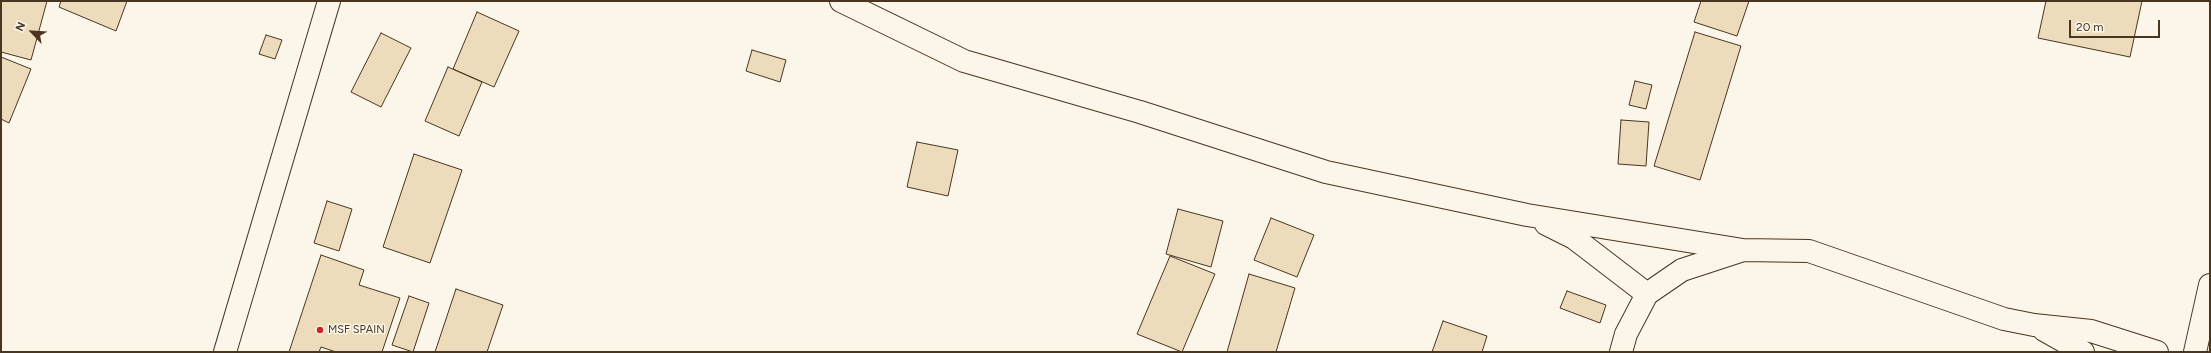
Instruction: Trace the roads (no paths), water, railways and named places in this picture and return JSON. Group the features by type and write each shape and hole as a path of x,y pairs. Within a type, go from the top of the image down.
{"street":[{"path":"225,352 329,1"},
{"path":"841,1 964,61 1140,112 1326,172 1526,215 1743,250 1809,251 2004,319 2034,325 2090,331 2157,352"},
{"path":"1526,215 1574,238 1647,294"},
{"path":"1621,352 1626,334 1647,294 1682,270 1743,250"},
{"path":"2195,352 2210,285"},
{"path":"2034,325 2083,352"}],"place":[{"name":"MSF SPAIN","path":"320,330"}]}
